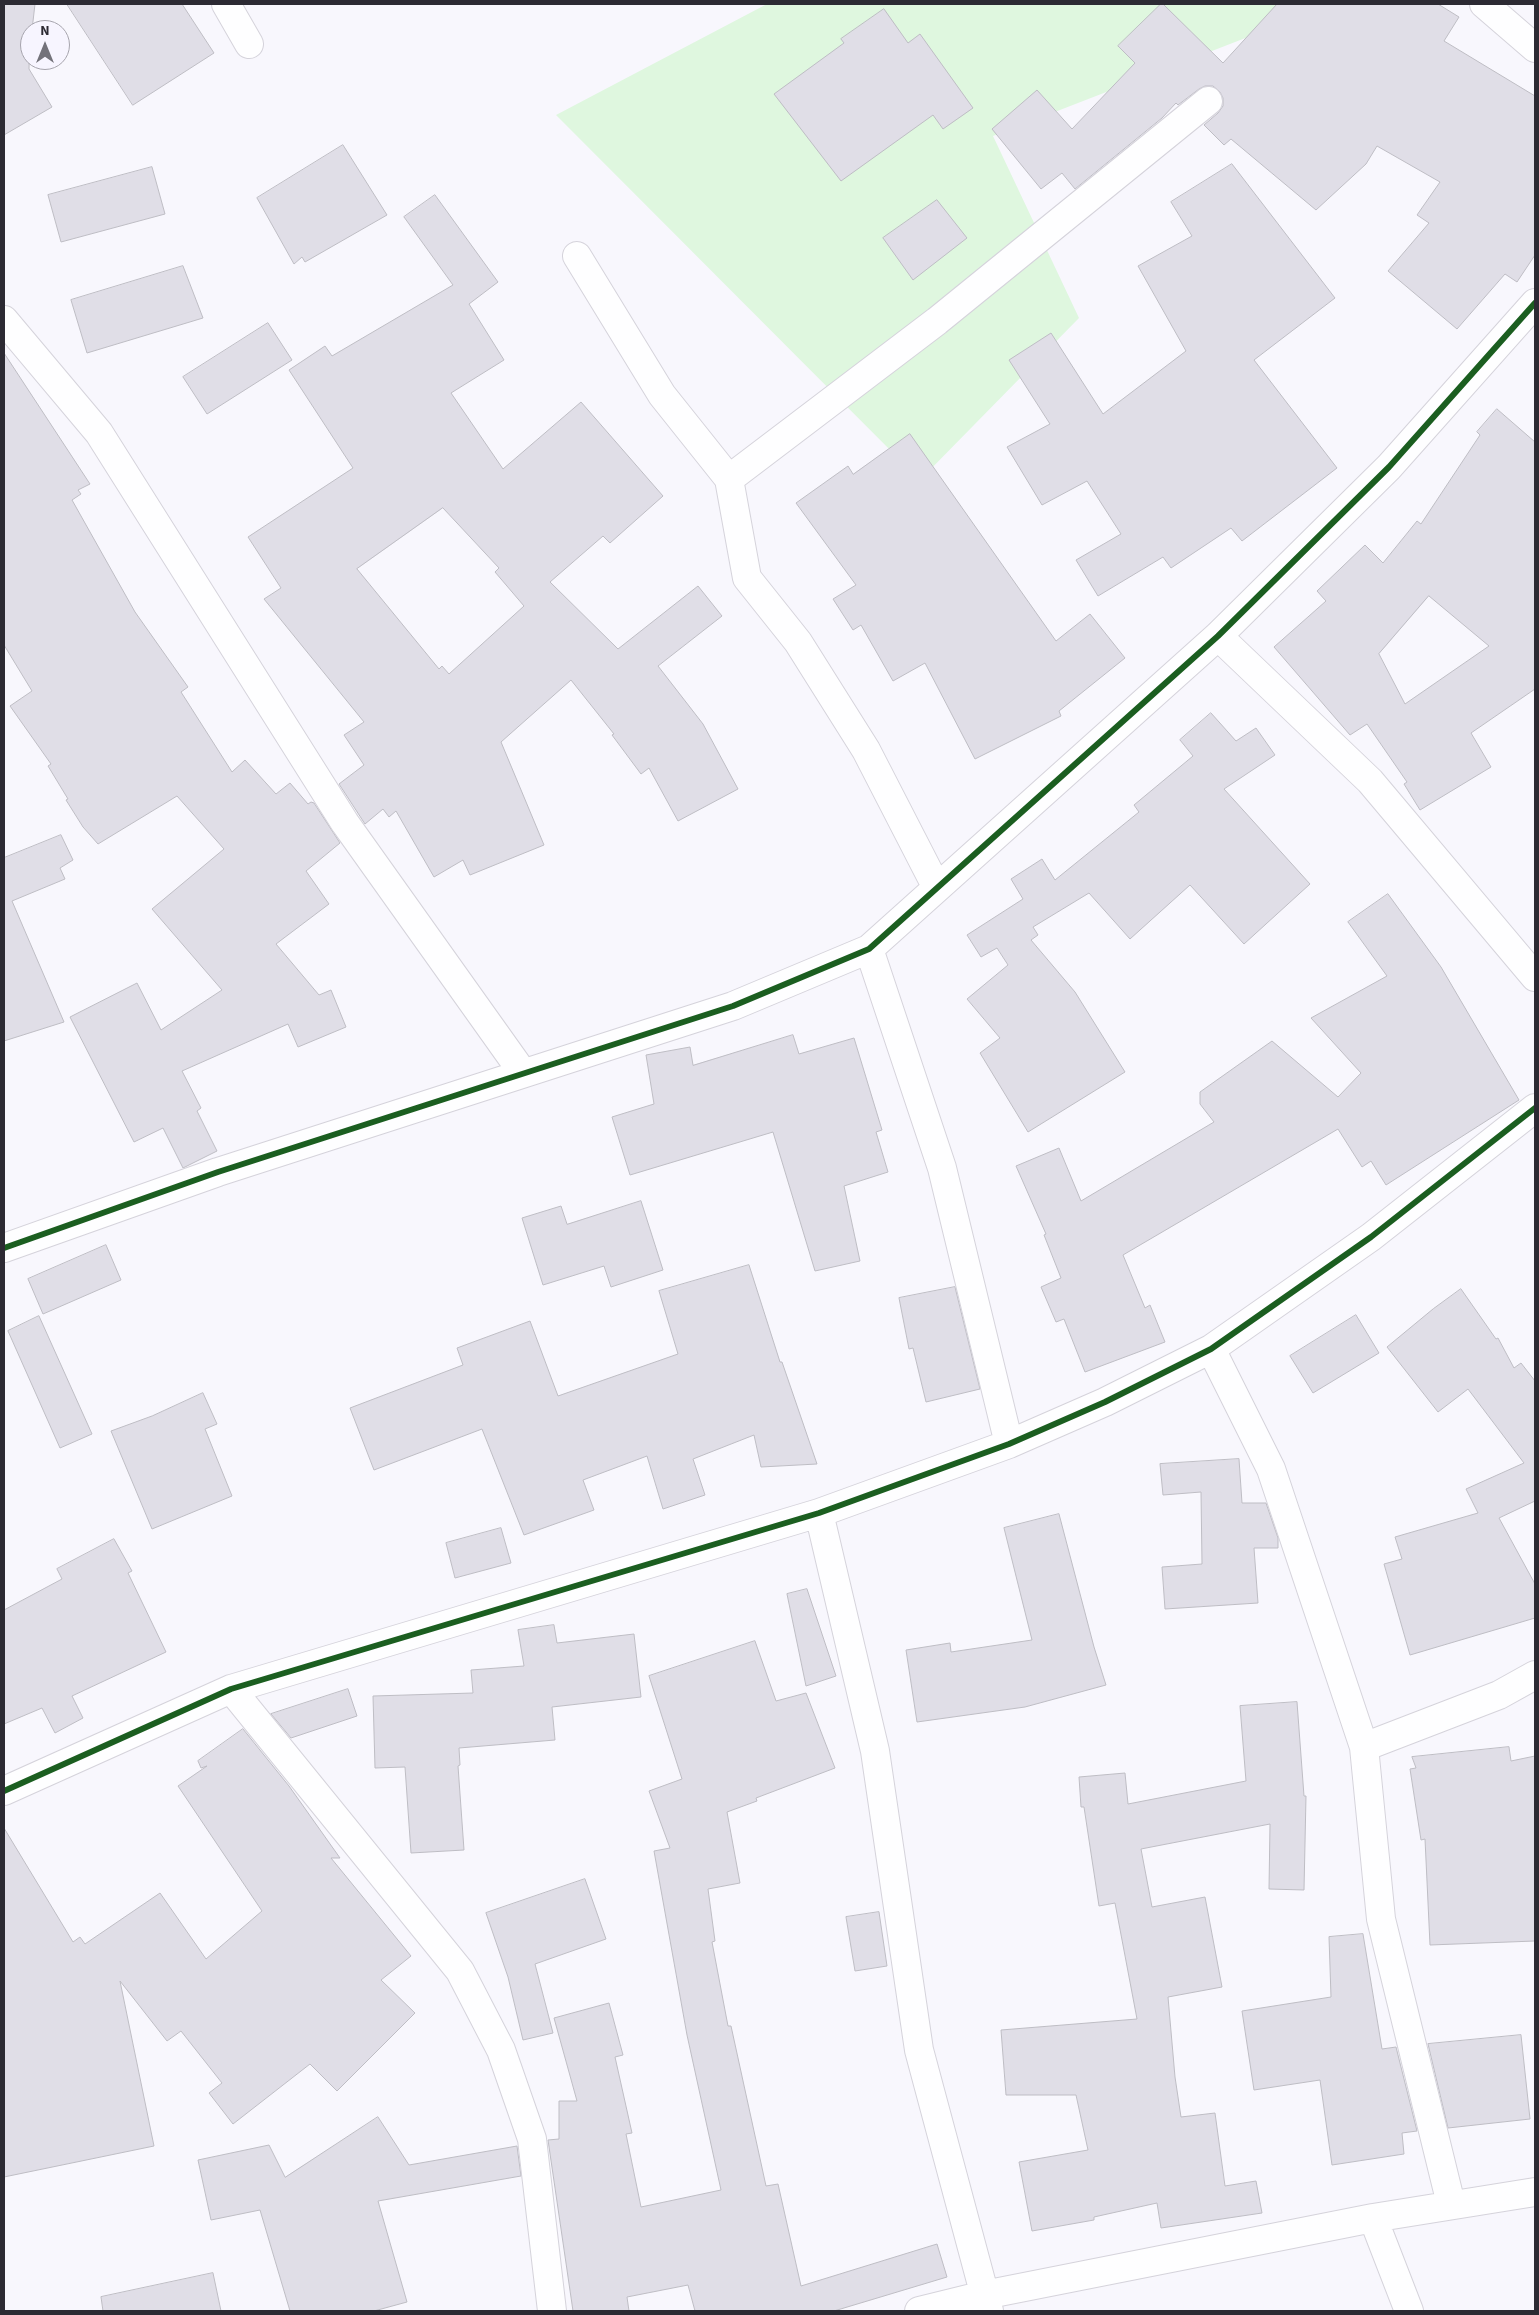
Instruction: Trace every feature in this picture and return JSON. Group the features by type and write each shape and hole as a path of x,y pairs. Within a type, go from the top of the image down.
{"street":[{"path":"226,4 249,44"},
{"path":"1484,4 1535,48"},
{"path":"729,479 937,321 1208,101"},
{"path":"577,256 662,395 729,479 747,578 798,642 866,750 937,888"},
{"path":"4,1248 227,1169 733,1006 869,949 1218,636 1389,467 1535,303"},
{"path":"4,320 99,433 345,823 522,1073"},
{"path":"1218,636 1370,781 1535,977"},
{"path":"869,949 942,1168 1009,1444"},
{"path":"4,1791 231,1689 819,1513 1009,1444 1105,1402 1211,1349 1372,1237 1535,1108"},
{"path":"1211,1349 1271,1469 1364,1747 1380,1919 1451,2204"},
{"path":"819,1513 875,1751 919,2050 986,2303"},
{"path":"1364,1747 1499,1695 1535,1675"},
{"path":"231,1689 460,1971 500,2050 532,2139 552,2311"},
{"path":"919,2311 986,2303 1373,2218 1535,2192"},
{"path":"1373,2218 1410,2311"}],"green space":[{"path":"767,4 1333,4 993,136 1079,318 920,480 556,115"}],"building":[{"path":"4,4 35,4 33,20 20,20 20,70 30,70 52,107 4,135"},
{"path":"67,4 182,4 214,53 133,105"},
{"path":"1161,4 1223,63 1277,4 1438,4 1459,17 1444,41 1535,96 1535,255 1517,282 1505,274 1457,329 1388,271 1429,223 1417,215 1440,182 1377,146 1366,164 1316,210 1231,139 1224,145 1204,125 1223,106 1223,98 1220,92 1213,86 1205,86 1178,105 1176,103 1162,118 1075,189 1062,173 1041,189 992,129 1037,90 1072,129 1135,63 1118,46"},
{"path":"884,9 908,43 920,34 973,108 943,129 933,115 841,181 774,94 844,43 841,39"},
{"path":"343,145 387,215 305,262 302,257 294,264 257,198"},
{"path":"1232,164 1335,298 1254,360 1337,468 1242,541 1231,528 1171,568 1163,557 1098,596 1076,560 1121,534 1087,481 1042,505 1007,447 1050,424 1009,360 1051,333 1103,414 1186,351 1138,266 1192,236 1171,202"},
{"path":"152,167 165,214 61,242 48,195"},
{"path":"435,195 498,282 469,304 504,360 451,393 503,469 581,402 663,496 610,543 603,536 550,582 618,649 698,586 722,616 658,666 703,724 738,789 678,821 649,768 641,774 612,735 614,734 571,680 501,742 544,845 470,875 463,860 434,877 396,811 389,817 383,809 365,824 339,784 364,765 344,735 364,722 264,599 281,588 248,537 353,468 289,370 325,346 332,356 453,285 404,217","holes":["443,508 499,568 495,572 524,606 449,674 442,666 439,669 357,569"]},
{"path":"937,200 967,238 913,280 883,238"},
{"path":"183,266 203,318 87,353 71,300"},
{"path":"268,323 292,360 207,414 183,377"},
{"path":"4,353 90,484 78,490 81,494 72,500 135,612 188,687 181,692 232,772 245,760 276,794 290,783 308,804 314,803 340,843 306,871 329,904 276,944 319,995 331,990 346,1027 298,1047 288,1024 182,1071 201,1108 197,1111 217,1151 183,1168 163,1128 134,1142 70,1017 137,983 161,1030 222,990 152,909 224,849 177,796 98,844 83,827 48,766 51,764 10,706 32,691 4,645"},
{"path":"1497,409 1535,442 1535,689 1471,733 1491,767 1420,810 1404,784 1407,782 1367,724 1350,735 1274,647 1326,601 1317,591 1365,545 1383,563 1417,521 1421,524 1480,435 1477,432","holes":["1429,596 1489,646 1405,704 1379,654"]},
{"path":"910,434 1056,641 1090,614 1125,658 1059,711 1061,716 975,759 925,663 893,681 861,625 853,630 833,599 856,585 796,503 848,466 853,474"},
{"path":"1211,713 1236,741 1256,728 1275,755 1224,789 1310,884 1244,944 1190,885 1130,939 1089,893 1033,927 1038,935 1031,940 1075,992 1125,1072 1028,1132 980,1053 1000,1038 967,999 1008,965 997,948 981,957 967,935 1023,899 1011,879 1042,859 1055,880 1139,812 1134,805 1193,756 1180,740"},
{"path":"61,835 73,860 60,868 65,879 12,901 64,1022 4,1041 4,858"},
{"path":"1388,894 1441,967 1519,1100 1386,1185 1371,1161 1362,1167 1338,1129 1123,1255 1145,1308 1150,1305 1165,1342 1085,1372 1064,1319 1056,1322 1041,1287 1061,1278 1044,1235 1046,1234 1016,1166 1059,1148 1081,1201 1214,1122 1200,1104 1200,1092 1272,1041 1338,1097 1361,1073 1311,1018 1387,976 1348,922"},
{"path":"793,1035 799,1054 854,1038 882,1130 876,1132 888,1172 844,1186 860,1261 815,1271 773,1132 630,1175 612,1117 654,1104 646,1055 690,1047 693,1065"},
{"path":"641,1201 663,1270 611,1287 604,1266 543,1285 522,1218 561,1206 567,1224"},
{"path":"106,1245 121,1280 43,1314 28,1279"},
{"path":"749,1265 780,1362 782,1362 817,1464 761,1467 754,1435 693,1459 705,1495 663,1509 647,1456 583,1480 594,1510 524,1535 482,1429 374,1470 350,1408 463,1365 457,1348 530,1321 558,1396 678,1354 659,1291"},
{"path":"955,1287 980,1389 926,1402 913,1348 909,1349 899,1298"},
{"path":"1461,1289 1496,1339 1498,1338 1514,1368 1521,1363 1535,1381 1535,1501 1499,1518 1535,1584 1535,1618 1410,1655 1384,1564 1402,1559 1395,1537 1478,1513 1466,1489 1524,1463 1468,1389 1438,1412 1387,1347 1433,1309"},
{"path":"1356,1315 1379,1353 1313,1393 1290,1356"},
{"path":"39,1316 92,1434 60,1448 8,1331"},
{"path":"203,1393 217,1424 205,1429 232,1496 152,1529 111,1431 152,1416"},
{"path":"1239,1459 1242,1503 1266,1503 1278,1538 1278,1548 1254,1548 1258,1603 1165,1609 1162,1567 1202,1564 1201,1492 1163,1495 1160,1464"},
{"path":"1059,1514 1106,1685 1025,1707 917,1722 906,1650 950,1643 951,1652 1032,1640 1004,1528"},
{"path":"501,1528 511,1563 455,1578 446,1543"},
{"path":"114,1539 132,1571 128,1573 166,1652 72,1696 83,1718 55,1733 42,1708 4,1724 4,1610 62,1579 57,1569"},
{"path":"807,1589 836,1676 806,1686 787,1594"},
{"path":"554,1625 557,1643 634,1634 641,1697 552,1707 555,1740 459,1748 460,1765 458,1766 464,1850 411,1853 405,1767 375,1768 373,1696 473,1693 471,1670 524,1666 518,1630"},
{"path":"755,1641 776,1701 806,1693 835,1768 756,1798 757,1801 727,1812 740,1883 708,1889 715,1941 712,1942 728,2026 731,2026 766,2186 778,2184 801,2286 937,2244 947,2277 834,2311 695,2311 688,2285 627,2297 629,2311 573,2311 548,2140 559,2139 559,2101 577,2101 554,2018 609,2003 623,2055 615,2057 632,2133 626,2134 641,2207 721,2190 687,2035 654,1851 670,1848 649,1791 682,1779 649,1676"},
{"path":"348,1689 357,1716 291,1738 271,1714"},
{"path":"1297,1702 1304,1796 1306,1796 1304,1890 1269,1889 1270,1824 1141,1849 1152,1907 1205,1897 1222,1987 1168,1997 1175,2077 1181,2117 1215,2113 1225,2186 1256,2181 1262,2213 1161,2228 1157,2203 1094,2217 1094,2220 1032,2231 1019,2162 1088,2150 1076,2095 1006,2095 1001,2030 1137,2019 1115,1903 1099,1906 1084,1807 1081,1807 1079,1777 1125,1773 1128,1804 1246,1781 1240,1706"},
{"path":"243,1729 289,1786 340,1858 331,1858 411,1956 381,1980 415,2013 337,2091 310,2064 233,2124 209,2093 222,2083 181,2031 167,2041 120,1981 154,2146 4,2177 4,1828 73,1942 80,1937 85,1944 160,1893 206,1959 262,1911 178,1786 207,1766 201,1768 198,1761"},
{"path":"1509,1747 1511,1761 1535,1756 1535,1941 1430,1945 1425,1839 1421,1840 1410,1769 1416,1768 1412,1757"},
{"path":"585,1879 606,1939 535,1964 553,2033 523,2040 508,1977 486,1913"},
{"path":"879,1912 887,1966 855,1971 846,1917"},
{"path":"1363,1934 1382,2049 1396,2047 1417,2131 1402,2133 1404,2154 1332,2165 1320,2080 1254,2090 1242,2011 1331,1997 1329,1937"},
{"path":"1521,2035 1530,2119 1448,2128 1428,2044"},
{"path":"378,2117 409,2165 517,2146 521,2176 378,2201 407,2302 374,2311 290,2311 260,2210 211,2220 198,2160 269,2145 285,2177"},
{"path":"213,2273 221,2311 103,2311 101,2297"}],"cycle path":[{"path":"4,1248 218,1172 733,1006 869,949 1218,636 1389,467 1535,303"},
{"path":"4,1791 231,1689 819,1513 1009,1444 1105,1402 1211,1349 1371,1237 1535,1108"}]}
